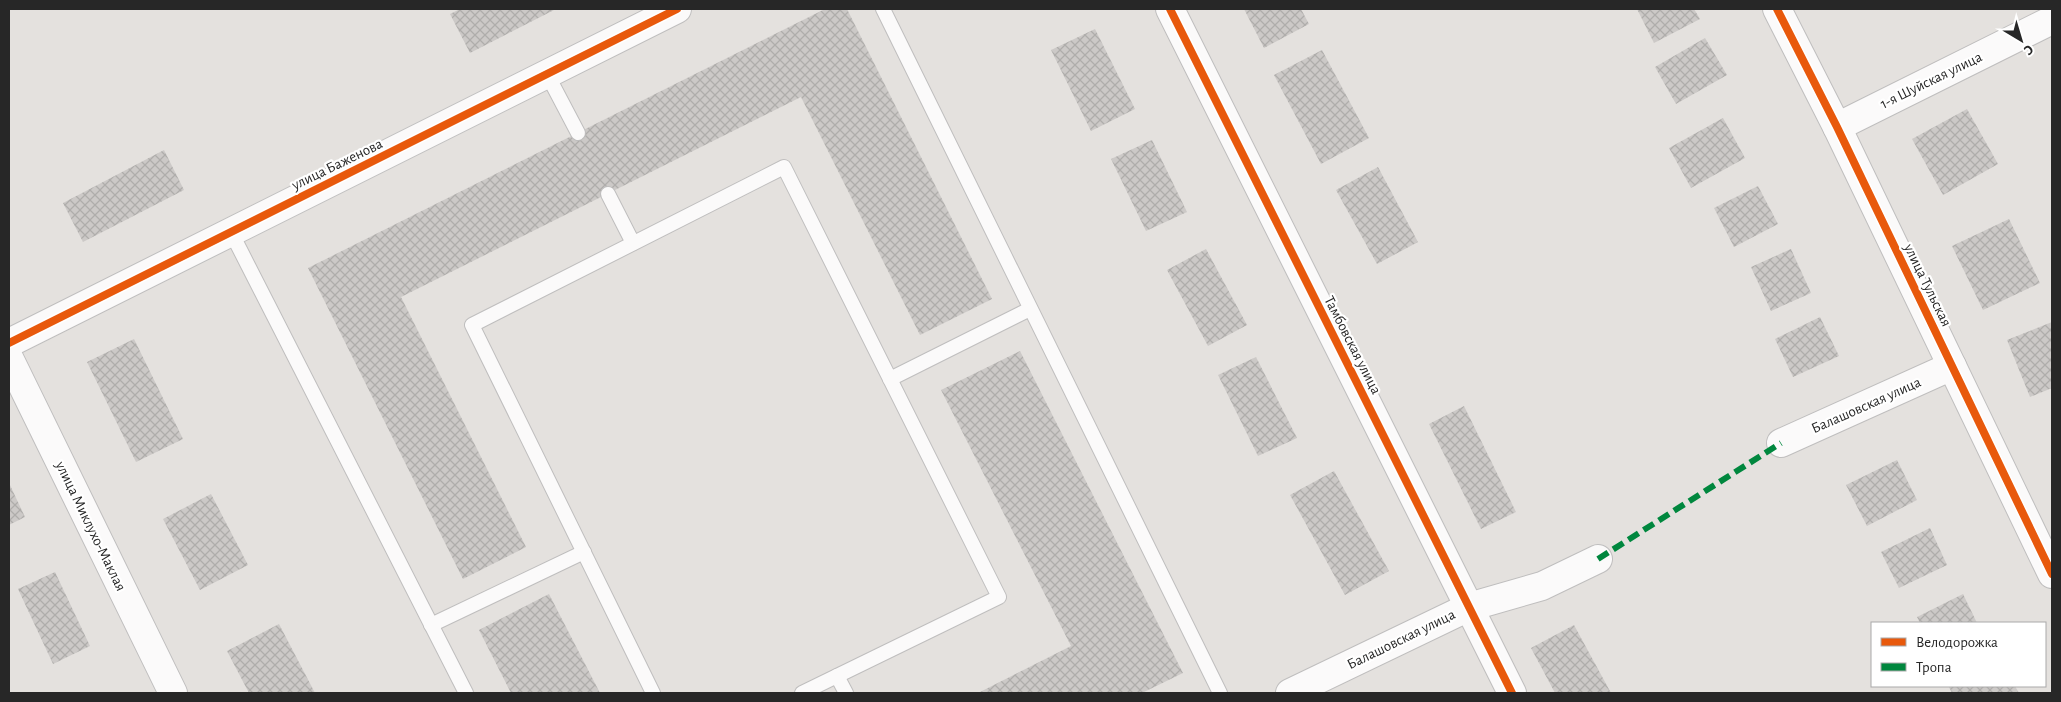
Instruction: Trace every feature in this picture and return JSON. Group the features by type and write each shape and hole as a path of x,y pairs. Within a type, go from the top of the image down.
{"street":[{"name":"улица Баженова","path":"9,343 677,9"},
{"name":"Тамбовская улица","path":"1170,9 1512,693"},
{"name":"улица Тульская","path":"1777,9 1836,126 2052,574"},
{"name":"1-я Шуйская улица","path":"1836,126 2052,20"},
{"name":"улица Миклухо-Маклая","path":"9,358 173,693"},
{"name":"Балашовская улица","path":"1781,443 1952,366"},
{"name":"Балашовская улица","path":"1290,693 1469,607 1542,586 1598,559"}],"lane":[{"path":"882,9 1220,693"},
{"path":"547,74 578,133"},
{"path":"653,693 472,325 784,167 999,597 802,693"},
{"path":"608,194 633,243"},
{"path":"231,232 466,693"},
{"path":"890,378 1030,309"},
{"path":"431,625 584,552"},
{"path":"837,676 846,693"}],"building":[{"path":"460,9 556,9 470,53 450,14"},
{"path":"825,9 847,9 992,299 920,335 801,97 401,297 526,547 463,579 308,268"},
{"path":"1244,9 1301,9 1309,24 1264,48"},
{"path":"1637,9 1694,9 1700,19 1654,43"},
{"path":"1095,29 1135,109 1091,131 1051,50"},
{"path":"1705,38 1727,75 1676,104 1655,67"},
{"path":"1322,50 1369,138 1321,164 1274,75"},
{"path":"1967,109 1998,164 1943,195 1912,139"},
{"path":"1723,118 1745,158 1691,188 1669,148"},
{"path":"1152,140 1187,212 1146,231 1111,159"},
{"path":"164,150 184,190 83,242 63,203"},
{"path":"1378,167 1418,242 1377,264 1336,190"},
{"path":"1758,186 1778,224 1734,247 1714,208"},
{"path":"2009,219 2040,283 1983,310 1952,246"},
{"path":"1206,249 1247,325 1208,346 1167,270"},
{"path":"1791,249 1811,293 1771,311 1751,267"},
{"path":"1820,317 1839,356 1793,377 1775,339"},
{"path":"2052,322 2052,388 2030,397 2007,340"},
{"path":"134,339 183,439 136,462 87,362"},
{"path":"1020,351 1183,673 1142,693 978,693 1071,646 941,390"},
{"path":"1256,357 1297,438 1258,456 1218,375"},
{"path":"1464,406 1516,512 1481,529 1429,424"},
{"path":"1897,460 1917,500 1867,526 1846,485"},
{"path":"1334,471 1389,571 1345,595 1290,495"},
{"path":"9,483 25,517 9,525"},
{"path":"211,494 248,565 200,590 163,519"},
{"path":"1930,528 1947,565 1899,588 1881,552"},
{"path":"55,572 90,646 53,664 18,589"},
{"path":"549,594 600,693 511,693 479,630"},
{"path":"1963,594 1977,622 1920,622 1917,617"},
{"path":"279,624 315,693 249,693 227,651"},
{"path":"1574,625 1611,693 1555,693 1531,648"},
{"path":"1949,687 2016,687 2019,693 1952,693"}],"marked path":[{"path":"1598,559 1781,443"}],"cycle path":[{"path":"9,343 677,9"},
{"path":"1170,9 1512,693"},
{"path":"1777,9 1837,127 2052,574"}]}
